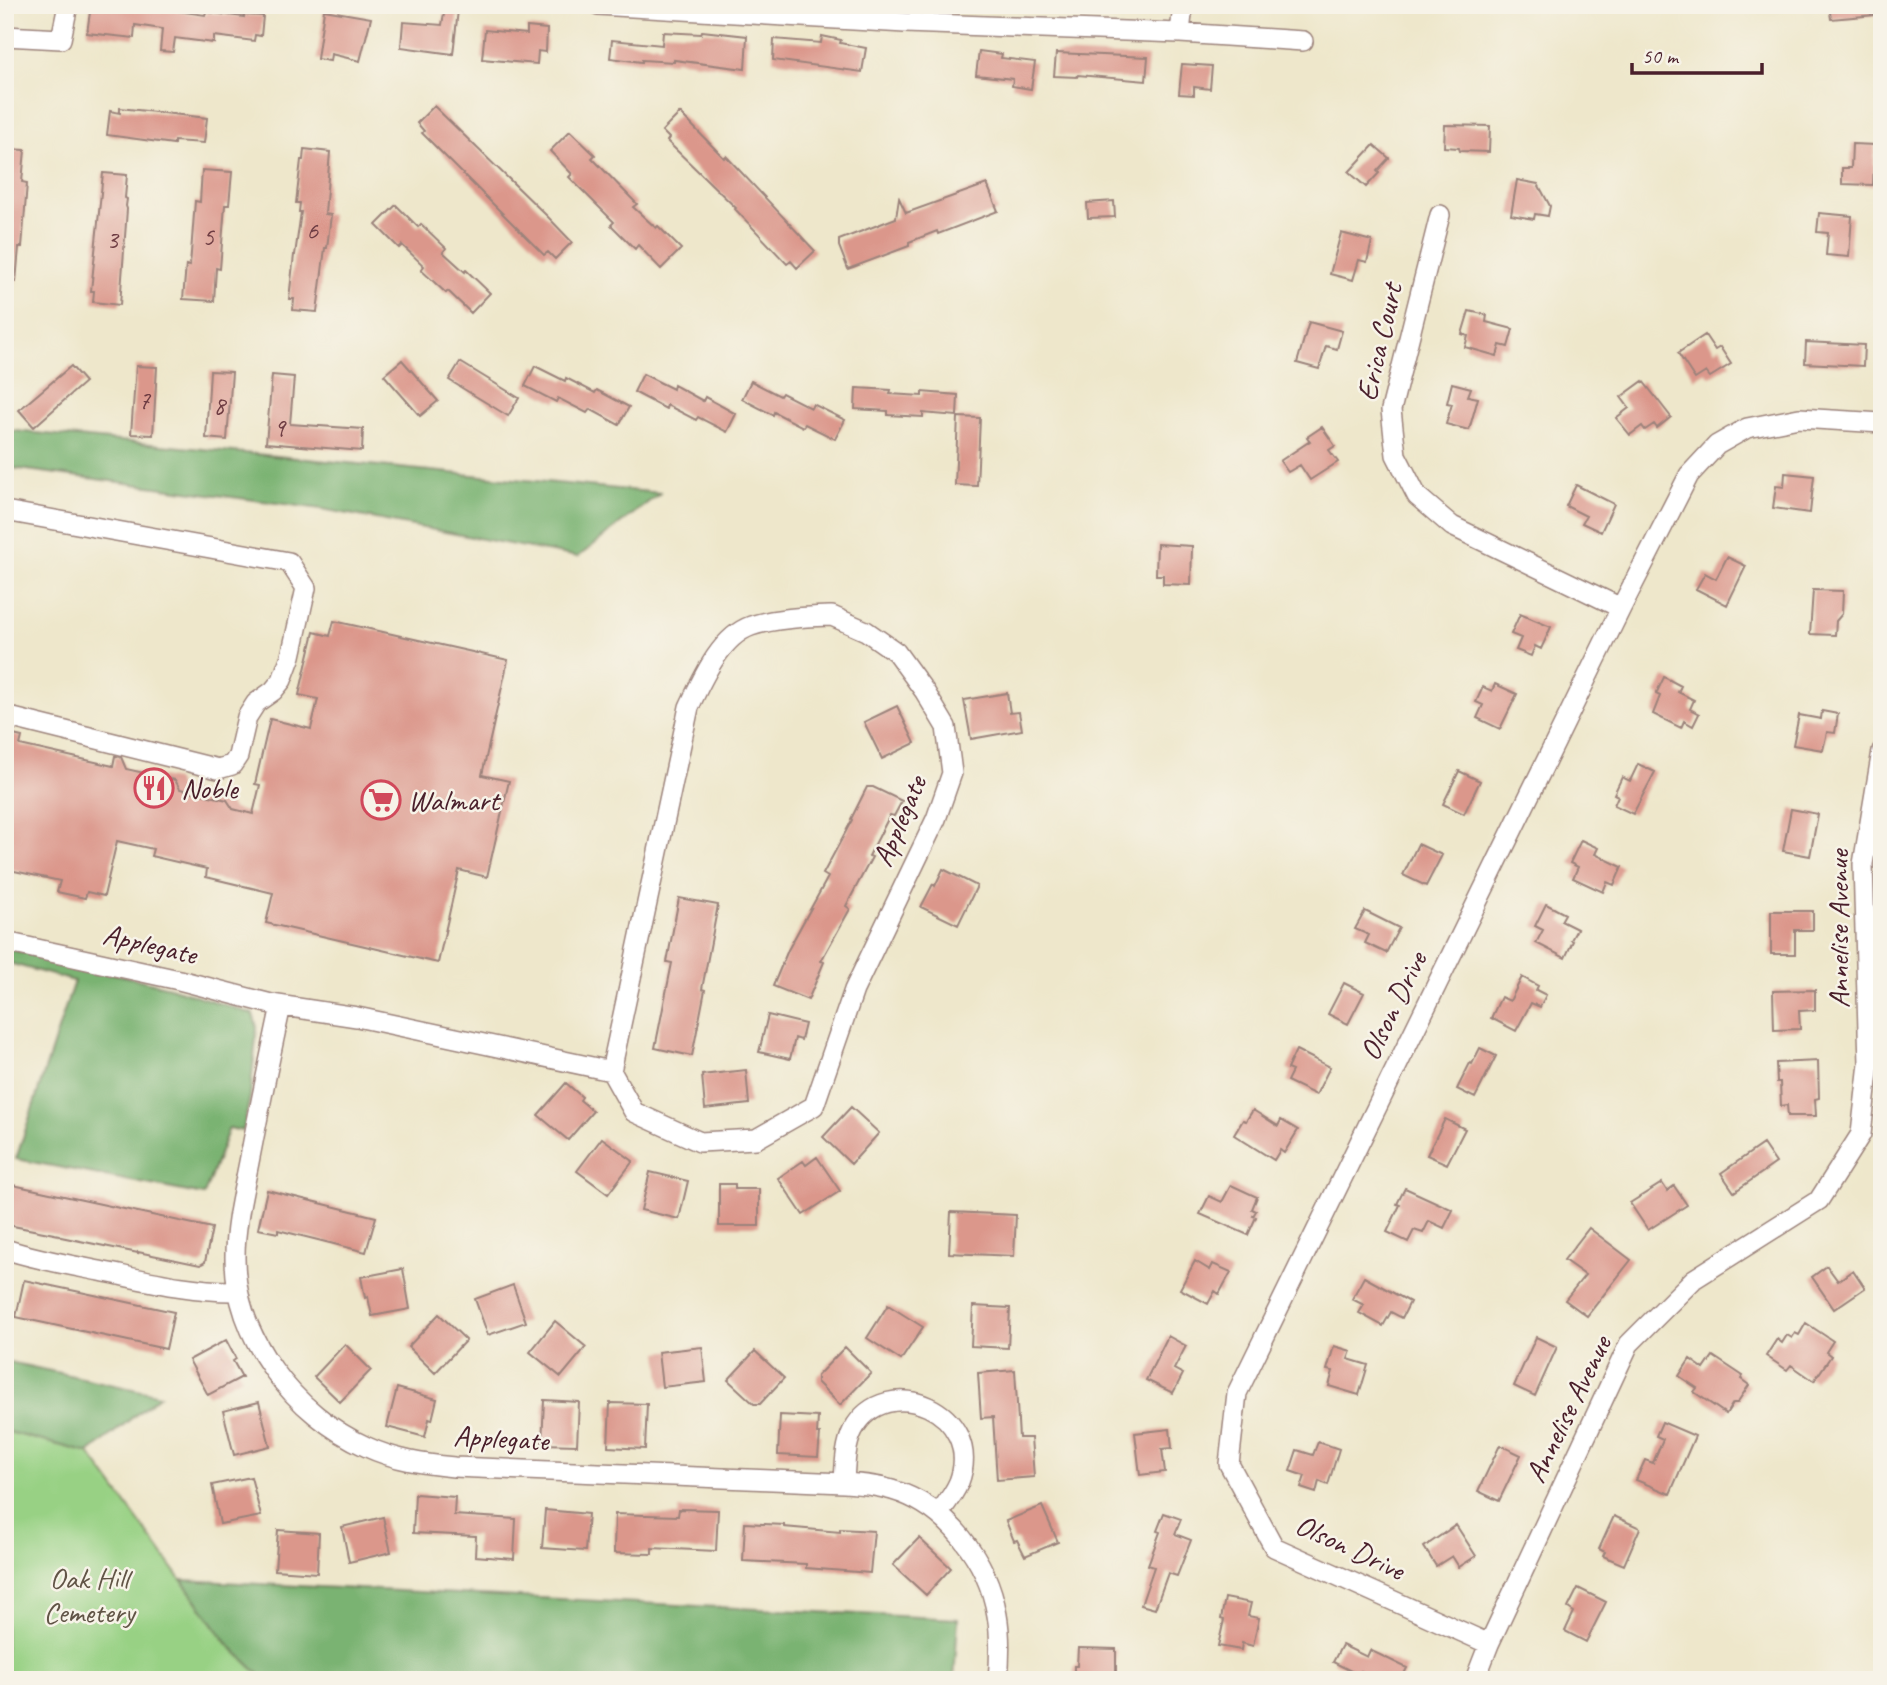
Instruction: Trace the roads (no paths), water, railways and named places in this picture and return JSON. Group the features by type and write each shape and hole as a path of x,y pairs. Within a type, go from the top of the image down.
{"street":[{"path":"5,36 61,39 68,5"},
{"path":"598,5 905,23 1180,33 1303,41"},
{"path":"1180,33 1182,5"},
{"name":"Erica Court","path":"1440,215 1391,411 1396,455 1417,496 1452,526 1620,608"},
{"name":"Olson Drive","path":"1489,1644 1274,1547 1229,1464 1237,1393 1620,608 1689,475 1717,445 1747,428 1799,418 1882,423"},
{"path":"5,511 289,562 306,588 291,656 282,680 256,704 247,717 238,756 232,765 218,769 5,716"},
{"name":"Applegate","path":"5,942 179,980 281,1006 357,1017 611,1071 634,1112 700,1142 756,1139 814,1106 854,990 936,819 952,773 946,727 925,692 896,652 866,631 832,615 749,627 726,643 704,677 689,707 611,1071"},
{"name":"Annelise Avenue","path":"1475,1680 1489,1644 1629,1344 1694,1279 1819,1200 1861,1134 1869,1063 1863,864 1882,751"},
{"name":"Applegate","path":"281,1006 238,1221 235,1258 238,1291 269,1364 288,1389 324,1423 367,1448 397,1458 454,1467 844,1483 895,1490 939,1513 960,1536 981,1566 995,1606 1001,1652 998,1680"},
{"path":"5,1249 166,1285 238,1291"},
{"path":"844,1483 846,1451 852,1432 861,1418 884,1404 906,1401 926,1405 944,1415 952,1426 961,1442 963,1457 958,1483 950,1500 939,1513"}],"place":[{"name":"Noble","path":"154,788"},
{"name":"Walmart","path":"381,800"}],"park label":[{"name":"Oak Hill Cemetery","path":"89,1595"}]}
